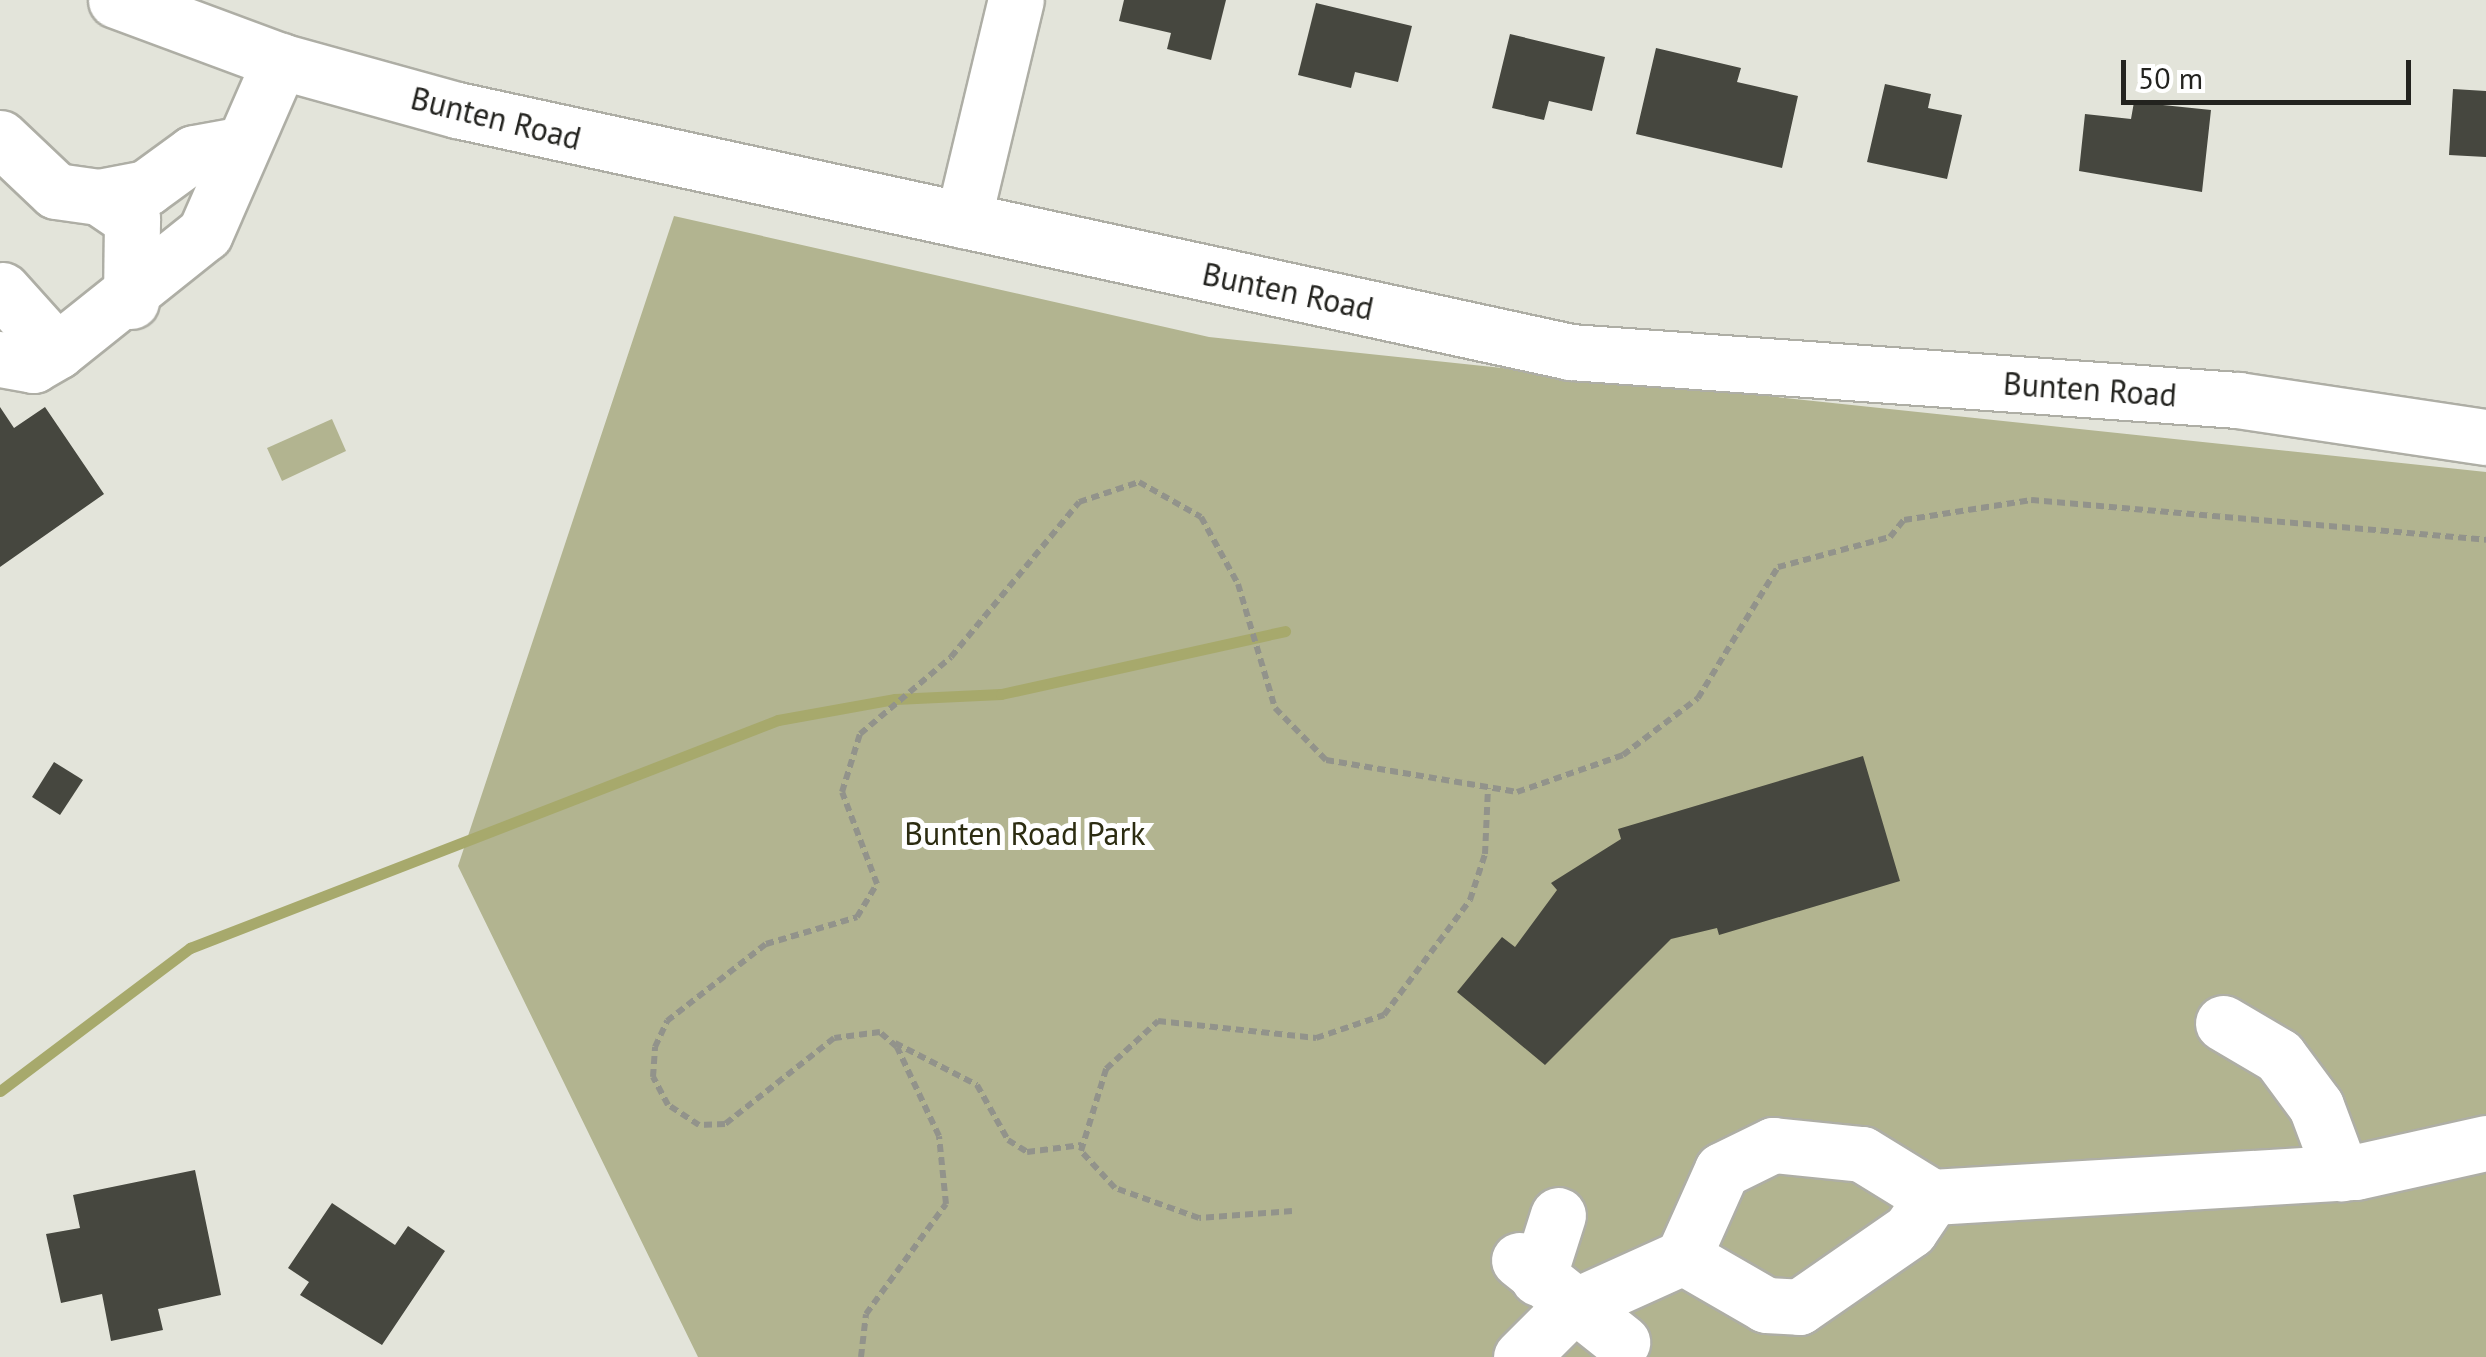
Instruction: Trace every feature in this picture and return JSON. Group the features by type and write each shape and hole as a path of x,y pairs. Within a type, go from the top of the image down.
{"street":[{"name":"Bunten Road","path":"116,0 280,61 726,174 963,220 1570,352 2238,400 2486,437"},
{"path":"963,220 1016,0"},
{"path":"0,359 33,364 57,351 131,301 205,233 235,178 239,144 280,61"},
{"path":"0,138 56,191 98,196 146,188 194,153 239,144"},
{"path":"98,196 132,219 131,301"},
{"path":"2,290 57,351"},
{"path":"2223,1023 2280,1056 2316,1106 2341,1174"},
{"path":"1684,1257 1722,1170 1773,1145 1862,1154 1932,1197 2341,1174 2486,1143"},
{"path":"1542,1282 1684,1257 1766,1305 1800,1307 1910,1230 1932,1197"},
{"path":"1521,1357 1558,1215"},
{"path":"1542,1282 1622,1342"}],"path":[{"path":"1082,1145 1026,1152 1008,1140 977,1084 891,1042 880,1032 834,1038 724,1124 699,1125 668,1106 653,1078 667,1021 766,944 857,917 877,884 875,862 842,792 860,734 929,676 1079,502 1139,482 1201,517 1247,613 1275,708 1326,760 1517,792 1624,755 1698,698 1778,567 1890,537 1904,520 2032,500 2486,540"},
{"path":"1082,1145 1106,1069 1158,1021 1316,1038 1384,1015 1470,900 1486,854 1488,788"},
{"path":"861,1357 866,1314 946,1204 940,1136 891,1042"},
{"path":"1082,1145 1114,1188 1199,1218 1292,1211"}],"green space":[{"name":"Bunten Road Park","path":"674,216 1209,337 2486,472 2486,1357 698,1357 458,866"},
{"path":"332,419 346,451 282,481 267,448"}],"building":[{"path":"1124,0 1226,0 1211,60 1167,49 1171,33 1119,21"},
{"path":"1316,3 1412,26 1398,82 1355,72 1351,88 1298,75"},
{"path":"1510,34 1605,57 1592,111 1549,101 1544,120 1492,108"},
{"path":"1656,48 1741,68 1737,82 1798,96 1782,168 1636,134"},
{"path":"1885,84 1931,94 1928,108 1962,115 1947,179 1867,162"},
{"path":"2453,89 2486,91 2486,157 2449,155"},
{"path":"2134,102 2211,110 2202,192 2079,171 2085,114 2131,119"},
{"path":"0,407 14,428 45,407 104,494 0,567"},
{"path":"1863,756 1900,881 1719,935 1717,928 1671,939 1545,1065 1457,992 1502,937 1515,947 1557,890 1551,883 1621,839 1618,829"},
{"path":"54,762 83,780 60,815 32,797"},
{"path":"195,1170 221,1295 158,1309 163,1330 111,1341 102,1294 61,1303 46,1234 80,1228 73,1195"},
{"path":"332,1203 395,1245 408,1226 445,1251 382,1345 300,1295 309,1282 288,1268"}],"waterway":[{"path":"0,1091 190,948 778,720 895,699 1001,694 1285,631"}]}
